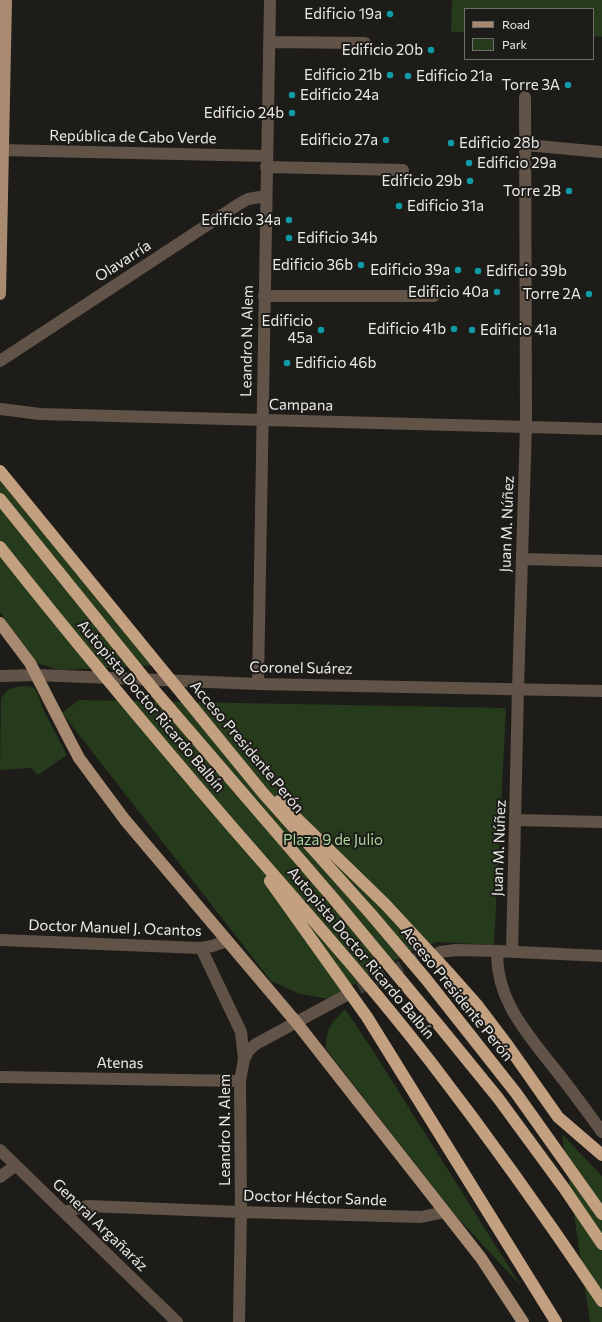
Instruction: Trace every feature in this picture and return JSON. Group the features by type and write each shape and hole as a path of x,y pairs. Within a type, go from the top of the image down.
{"highway":[{"name":"Acceso Presidente Perón","path":"0,471 263,793 370,914 435,991 516,1093 602,1214"},
{"name":"Autopista Doctor Ricardo Balbín","path":"0,499 154,690 379,952 484,1080 564,1188 602,1244"},
{"name":"Autopista Doctor Ricardo Balbín","path":"0,547 45,604 232,828 305,910 428,1059 537,1205 602,1301"},
{"path":"227,749 385,904 448,972 478,1006 558,1117 602,1155"},
{"path":"232,828 367,1017 556,1322"}],"main road":[{"path":"0,294 6,0"},
{"path":"0,623 30,663 79,758 125,820 296,1022 481,1258 524,1322"}],"street":[{"name":"Leandro N. Alem","path":"258,684 270,0"},
{"path":"269,42 365,43"},
{"name":"Juan M. Núñez","path":"512,952 526,426 526,97"},
{"path":"526,145 602,152"},
{"name":"República de Cabo Verde","path":"2,150 403,170"},
{"name":"Olavarría","path":"0,361 239,204 248,199 266,196"},
{"path":"264,296 434,296"},
{"name":"Campana","path":"0,409 40,414 602,429"},
{"path":"522,559 602,560"},
{"name":"Coronel Suárez","path":"0,676 37,675 258,684 602,691"},
{"path":"516,820 602,822"},
{"name":"Doctor Manuel J. Ocantos","path":"0,940 201,948 227,942"},
{"name":"Leandro N. Alem","path":"201,948 241,1032 244,1059 240,1081 241,1212 238,1322"},
{"path":"440,952 456,950 497,951 602,956"},
{"path":"497,951 498,968 505,996 517,1019 602,1132"},
{"path":"244,1059 249,1050 256,1044 343,997"},
{"name":"Atenas","path":"0,1077 240,1081"},
{"name":"General Argañaráz","path":"0,1150 177,1322"},
{"path":"0,1177 16,1166"},
{"name":"Doctor Héctor Sande","path":"64,1212 87,1206 421,1217 445,1212"}],"green space":[{"path":"452,0 602,0 602,37 594,36 594,8 464,8 464,32 451,32"},
{"path":"0,465 164,665 59,670 37,663 0,612"},
{"path":"28,686 34,688 38,694 43,709 67,755 38,775 31,768 0,770 1,698 10,689"},
{"name":"Plaza 9 de Julio","path":"79,700 506,708 494,945 437,942 410,952 329,999 300,994 271,981 62,713"},
{"path":"345,1009 370,1046 521,1286 456,1216 326,1049 327,1036 330,1026"},
{"path":"562,1134 602,1176 602,1322 590,1322"}],"tunnel":[{"path":"343,997 422,956 439,952"}],"place":[{"name":"Edificio 19a","path":"390,14"},
{"name":"Edificio 20b","path":"431,50"},
{"name":"Edificio 21b","path":"390,75"},
{"name":"Edificio 21a","path":"408,76"},
{"name":"Torre 3A","path":"568,85"},
{"name":"Edificio 24a","path":"292,95"},
{"name":"Edificio 24b","path":"292,113"},
{"name":"Edificio 27a","path":"386,140"},
{"name":"Edificio 28b","path":"451,143"},
{"name":"Edificio 29a","path":"469,163"},
{"name":"Edificio 29b","path":"470,181"},
{"name":"Torre 2B","path":"569,191"},
{"name":"Edificio 31a","path":"399,206"},
{"name":"Edificio 34a","path":"289,220"},
{"name":"Edificio 34b","path":"289,238"},
{"name":"Edificio 36b","path":"361,265"},
{"name":"Edificio 39a","path":"458,270"},
{"name":"Edificio 39b","path":"478,271"},
{"name":"Edificio 40a","path":"497,292"},
{"name":"Torre 2A","path":"589,294"},
{"name":"Edificio 41b","path":"454,329"},
{"name":"Edificio 45a","path":"321,330"},
{"name":"Edificio 41a","path":"472,330"},
{"name":"Edificio 46b","path":"287,363"}]}
